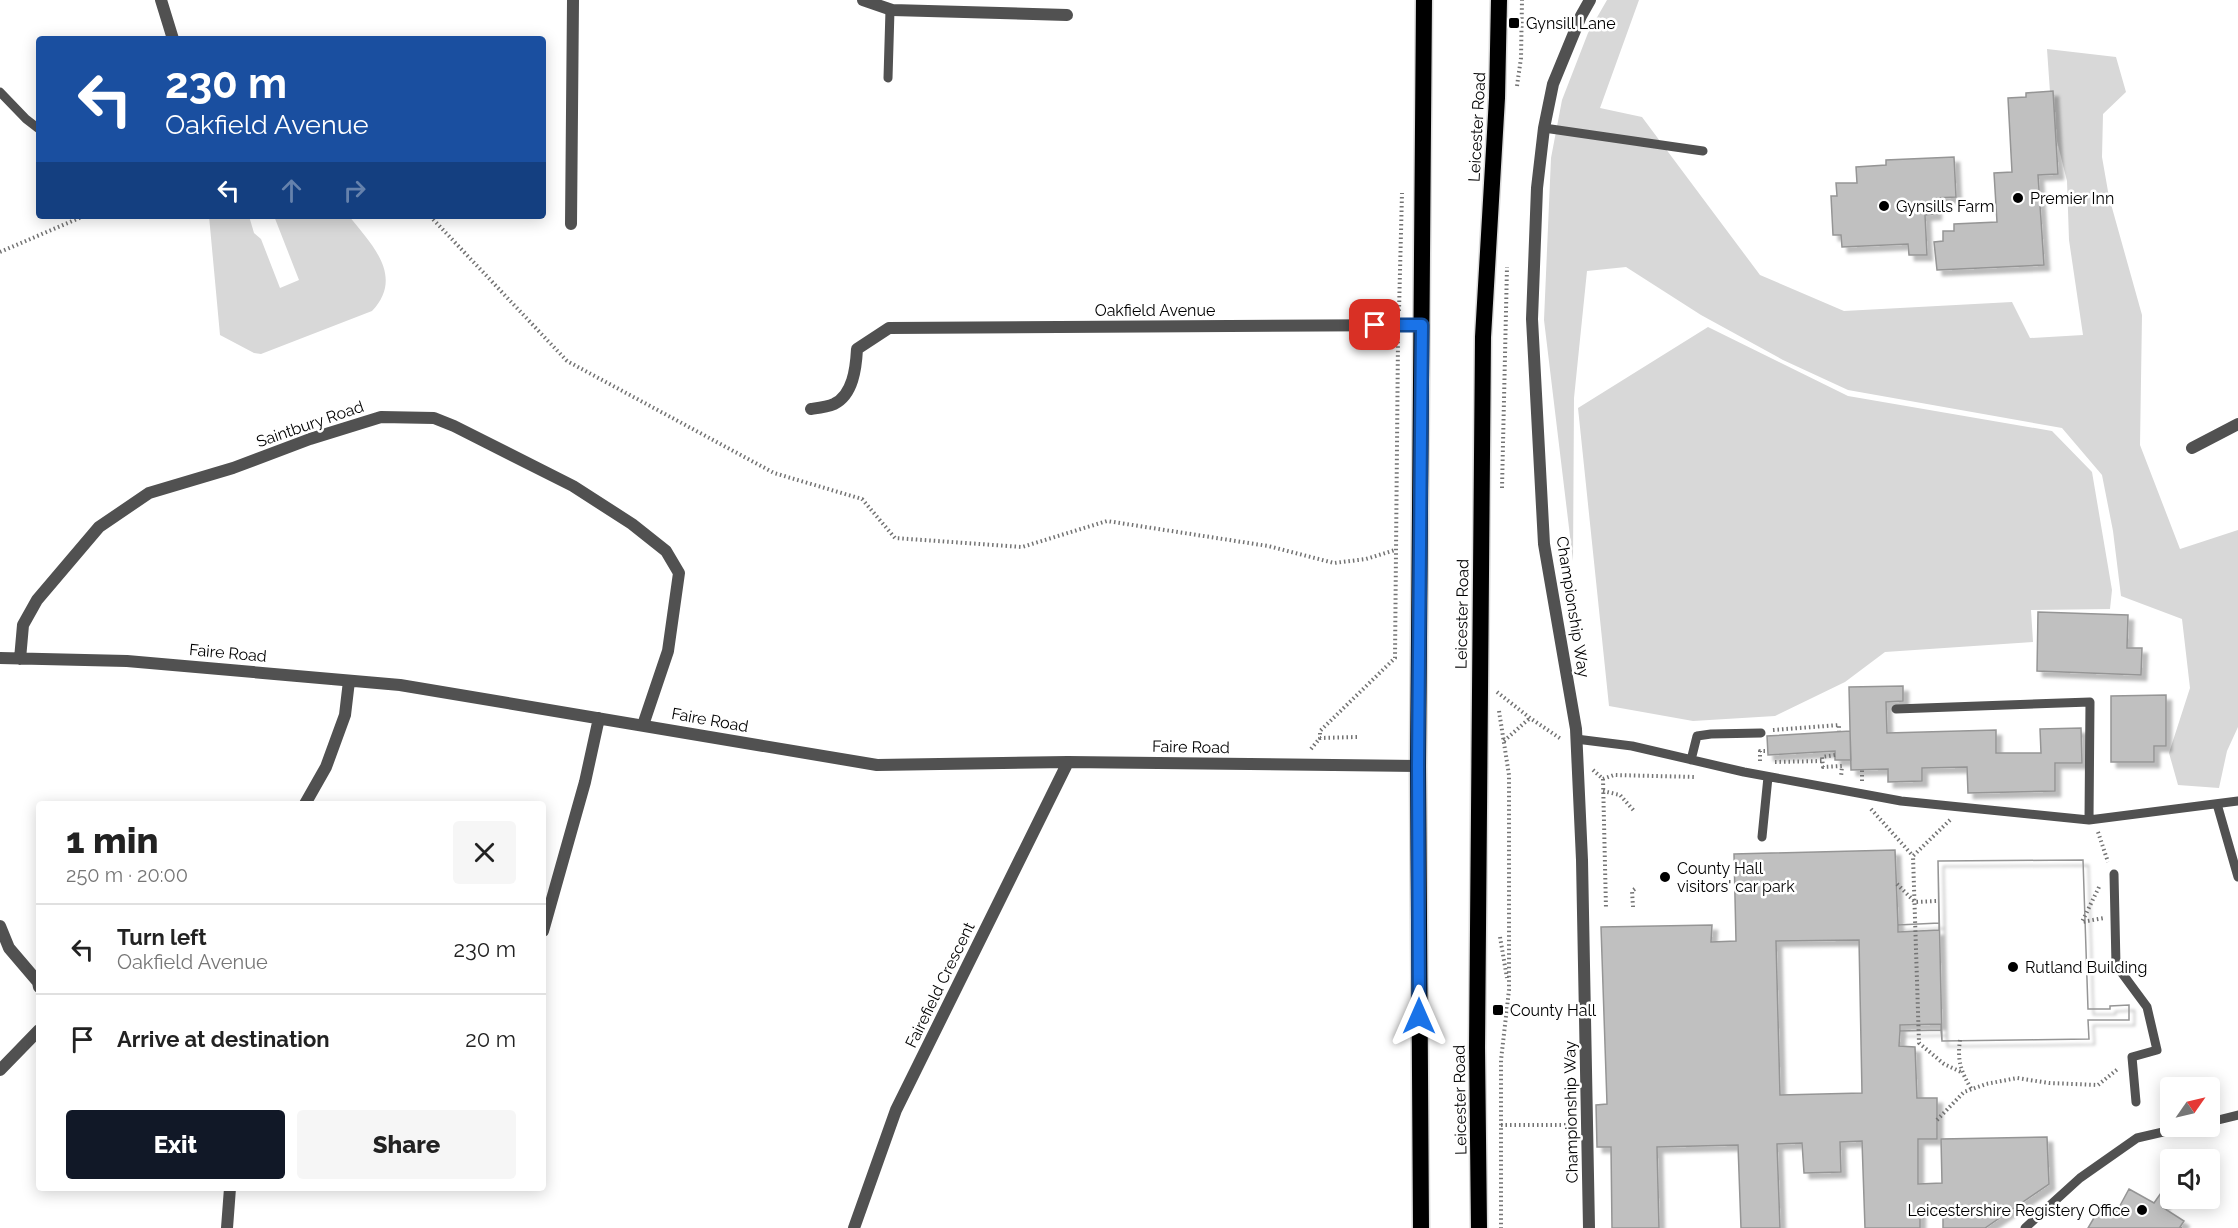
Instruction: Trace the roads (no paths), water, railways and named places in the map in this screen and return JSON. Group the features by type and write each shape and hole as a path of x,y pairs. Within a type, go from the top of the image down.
{"highway":[{"path":"1420,1228 1418,766 1424,0"},
{"name":"Leicester Road","path":"1479,1228 1477,1048 1483,337 1497,98 1499,0"}],"street":[{"path":"161,0 171,36"},
{"path":"570,224 573,0"},
{"path":"863,0 890,10 1067,15"},
{"name":"Championship Way","path":"1589,1228 1583,871 1577,748 1544,544 1532,319 1537,188 1553,84 1590,0"},
{"name":"Oakfield Avenue","path":"811,409 833,404 841,399 851,385 857,349 889,328 1422,325"},
{"name":"Saintbury Road","path":"20,659 22,625 37,600 99,527 149,493 233,468 310,439 381,417 434,418 573,486 632,524 666,551 679,573 668,651 643,725"},
{"path":"2192,448 2238,424"},
{"name":"Faire Road","path":"0,658 127,661 400,685 877,765 1068,762 1418,766"},
{"path":"307,801 326,767 345,715 348,681"},
{"path":"546,920 585,782 599,718"},
{"name":"Fairefield Crescent","path":"854,1228 896,1110 1068,762"},
{"path":"0,926 9,948 36,980"},
{"path":"0,1070 36,1032"},
{"path":"227,1228 230,1191"}],"lane":[{"path":"888,78 890,10"},
{"path":"0,92 36,127"},
{"path":"1545,128 1703,151"},
{"path":"1896,710 2090,702 2089,820"},
{"path":"1691,760 1697,736 1761,733"},
{"path":"1577,748 1632,746 1768,777 1901,801 2089,820 2238,801"},
{"path":"1762,837 1768,777"},
{"path":"2217,804 2238,877"},
{"path":"2111,871 2116,965 2147,1007 2157,1050 2132,1057 2136,1102"},
{"path":"2220,1120 2238,1115"},
{"path":"2025,1228 2080,1178 2137,1138 2160,1133"}],"place":[{"name":"Gynsill Lane","path":"1514,23"},
{"name":"Premier Inn","path":"2018,198"},
{"name":"Gynsills Farm","path":"1884,206"},
{"name":"County Hall visitors' car park","path":"1665,877"},
{"name":"Rutland Building","path":"2013,967"},
{"name":"County Hall","path":"1498,1010"},
{"name":"Leicestershire Registery Office","path":"2142,1210"}]}
